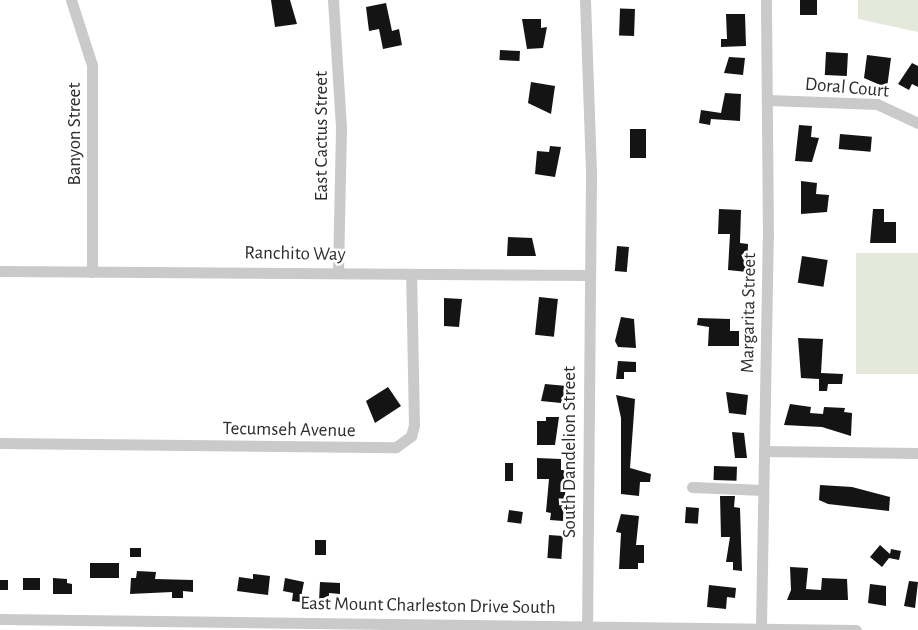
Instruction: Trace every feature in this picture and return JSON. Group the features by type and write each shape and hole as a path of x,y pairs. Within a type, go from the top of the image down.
{"street":[{"name":"Banyon Street","path":"71,0 92,65 92,272"},
{"name":"East Cactus Street","path":"334,0 340,109 338,272"},
{"name":"South Dandelion Street","path":"585,0 591,159 587,628"},
{"name":"Margarita Street","path":"762,626 762,490 768,100 766,0"},
{"name":"Doral Court","path":"768,100 877,104 918,123"},
{"name":"Ranchito Way","path":"0,271 590,275"},
{"name":"Tecumseh Avenue","path":"0,443 396,447 411,436 414,425 410,274"},
{"path":"764,451 918,453"},
{"path":"692,487 762,490"},
{"name":"East Mount Charleston Drive South","path":"0,619 587,628 762,626 856,630"}],"shaded area":[{"path":"858,0 918,0 918,32 858,19"},
{"path":"856,253 918,253 918,374 856,374"}],"building":[{"path":"271,0 290,0 297,24 275,27"},
{"path":"800,0 817,0 817,15 800,15"},
{"path":"386,3 392,31 399,29 402,45 383,49 379,29 369,31 366,7"},
{"path":"620,8 635,9 634,36 619,35"},
{"path":"726,14 745,14 746,46 721,47 721,39 727,39"},
{"path":"522,19 541,19 541,28 547,27 543,48 527,49"},
{"path":"500,50 520,51 519,61 499,60"},
{"path":"826,52 848,53 847,76 825,75"},
{"path":"867,55 891,58 887,88 864,78"},
{"path":"729,57 745,58 743,75 724,73"},
{"path":"912,63 918,66 918,87 912,84 909,90 898,84"},
{"path":"531,82 555,86 551,114 528,103"},
{"path":"725,93 741,94 740,121 711,119 710,125 699,123 701,110 721,113"},
{"path":"799,125 812,126 811,137 819,138 812,162 795,161"},
{"path":"630,129 646,129 646,158 630,158"},
{"path":"840,134 872,137 871,152 839,149"},
{"path":"550,146 561,147 555,177 535,174 537,151 549,152"},
{"path":"801,181 817,183 816,194 829,195 827,212 801,214"},
{"path":"719,209 741,210 740,243 748,244 747,272 728,270 730,234 718,234"},
{"path":"873,209 884,209 884,222 896,222 896,243 870,243"},
{"path":"508,237 532,238 536,256 507,256"},
{"path":"617,246 629,247 627,272 615,271"},
{"path":"802,256 828,260 823,287 798,283"},
{"path":"539,297 558,299 554,337 535,335"},
{"path":"444,298 462,299 459,327 444,326"},
{"path":"621,317 634,319 636,348 618,347 615,341"},
{"path":"698,318 730,319 730,331 739,331 739,346 708,346 709,327 697,325"},
{"path":"798,338 823,339 821,373 843,374 842,384 828,384 827,391 819,391 819,379 801,378"},
{"path":"618,361 636,362 636,372 624,372 624,379 616,379"},
{"path":"545,384 567,386 561,403 541,401"},
{"path":"388,387 401,406 375,423 366,401"},
{"path":"726,392 748,395 746,415 729,413"},
{"path":"616,395 635,399 630,468 651,474 650,482 640,482 639,496 621,494 621,418"},
{"path":"790,404 811,407 810,413 823,414 824,407 845,408 844,412 852,413 851,436 822,427 784,425"},
{"path":"546,417 559,417 555,445 537,445 537,421 546,421"},
{"path":"732,432 744,433 747,458 735,458"},
{"path":"537,458 561,459 561,470 567,470 563,521 550,520 551,513 546,512 549,479 537,479"},
{"path":"505,463 513,463 513,481 505,481"},
{"path":"714,466 737,467 736,481 714,480"},
{"path":"820,485 852,487 890,497 889,511 828,504 819,500"},
{"path":"720,496 735,496 734,507 740,508 742,571 733,570 733,562 726,562 730,537 721,537"},
{"path":"686,507 699,508 698,524 685,523"},
{"path":"509,510 523,512 521,524 507,522"},
{"path":"621,514 639,516 636,545 644,545 644,563 638,563 638,569 619,569 621,533 616,532"},
{"path":"549,535 563,536 561,559 547,558"},
{"path":"315,540 326,540 326,555 315,555"},
{"path":"880,545 890,554 891,549 901,551 899,560 889,558 882,567 870,557"},
{"path":"130,548 141,548 141,557 130,557"},
{"path":"90,563 119,563 119,578 90,578"},
{"path":"790,567 808,568 806,589 821,590 822,578 847,579 848,600 787,600 791,590"},
{"path":"137,571 156,572 155,579 193,580 193,592 183,591 183,598 172,598 172,592 130,594 131,578 136,578"},
{"path":"253,574 270,576 268,595 237,591 239,577 253,579"},
{"path":"23,578 40,578 40,590 23,590"},
{"path":"53,578 67,579 67,583 72,584 72,594 53,594"},
{"path":"285,578 304,582 300,602 292,601 293,593 283,591"},
{"path":"0,580 8,580 8,590 0,590"},
{"path":"909,581 918,582 915,608 904,606"},
{"path":"320,582 340,583 340,594 329,593 329,601 319,601"},
{"path":"870,584 886,586 886,606 868,603"},
{"path":"709,585 736,588 735,598 727,597 726,609 707,607"}]}
